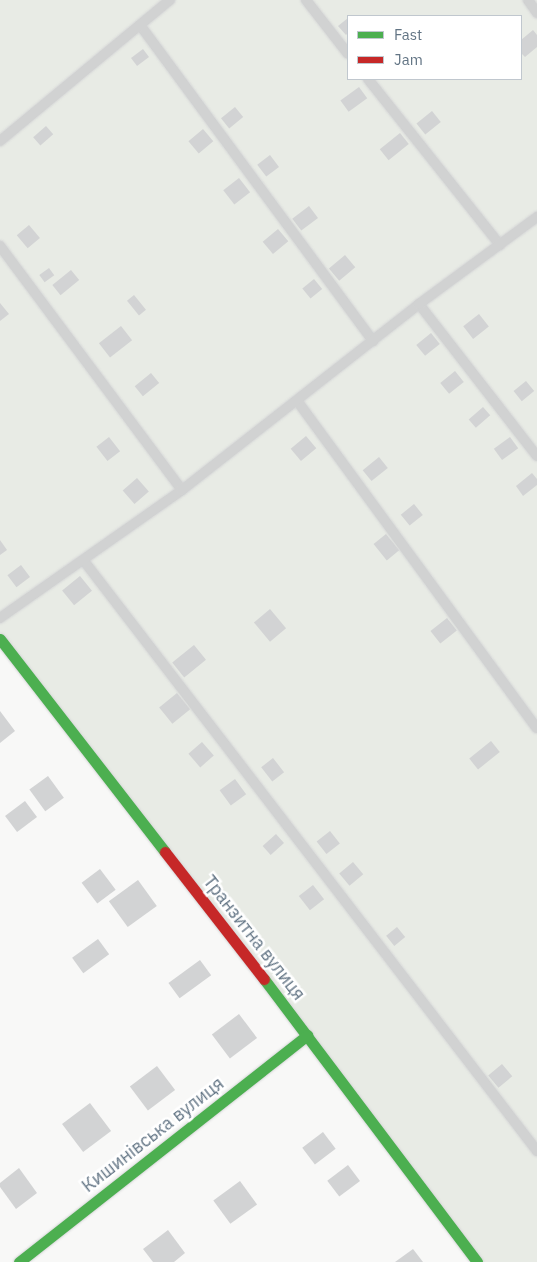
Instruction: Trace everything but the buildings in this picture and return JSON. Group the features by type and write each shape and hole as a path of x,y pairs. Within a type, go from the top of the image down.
{"street":[{"name":"Транзитна вулиця","path":"0,638 308,1035 478,1262"},
{"name":"Кишинівська вулиця","path":"19,1262 308,1035"}],"lane":[{"path":"0,141 170,0"},
{"path":"306,0 347,53"},
{"path":"528,0 537,13"},
{"path":"140,25 373,341"},
{"path":"369,80 500,245"},
{"path":"0,618 84,561 182,490 298,402 419,304 537,217"},
{"path":"0,246 182,490"},
{"path":"419,304 537,456"},
{"path":"298,402 537,728"},
{"path":"84,561 537,1151"}],"shaded area":[{"path":"0,0 537,0 537,1262 475,1262 0,639"}],"traffic: fast":[{"path":"0,639 165,852"},
{"path":"264,979 477,1262"},
{"path":"19,1262 307,1035"}],"traffic: jam":[{"path":"165,852 264,979"}]}
